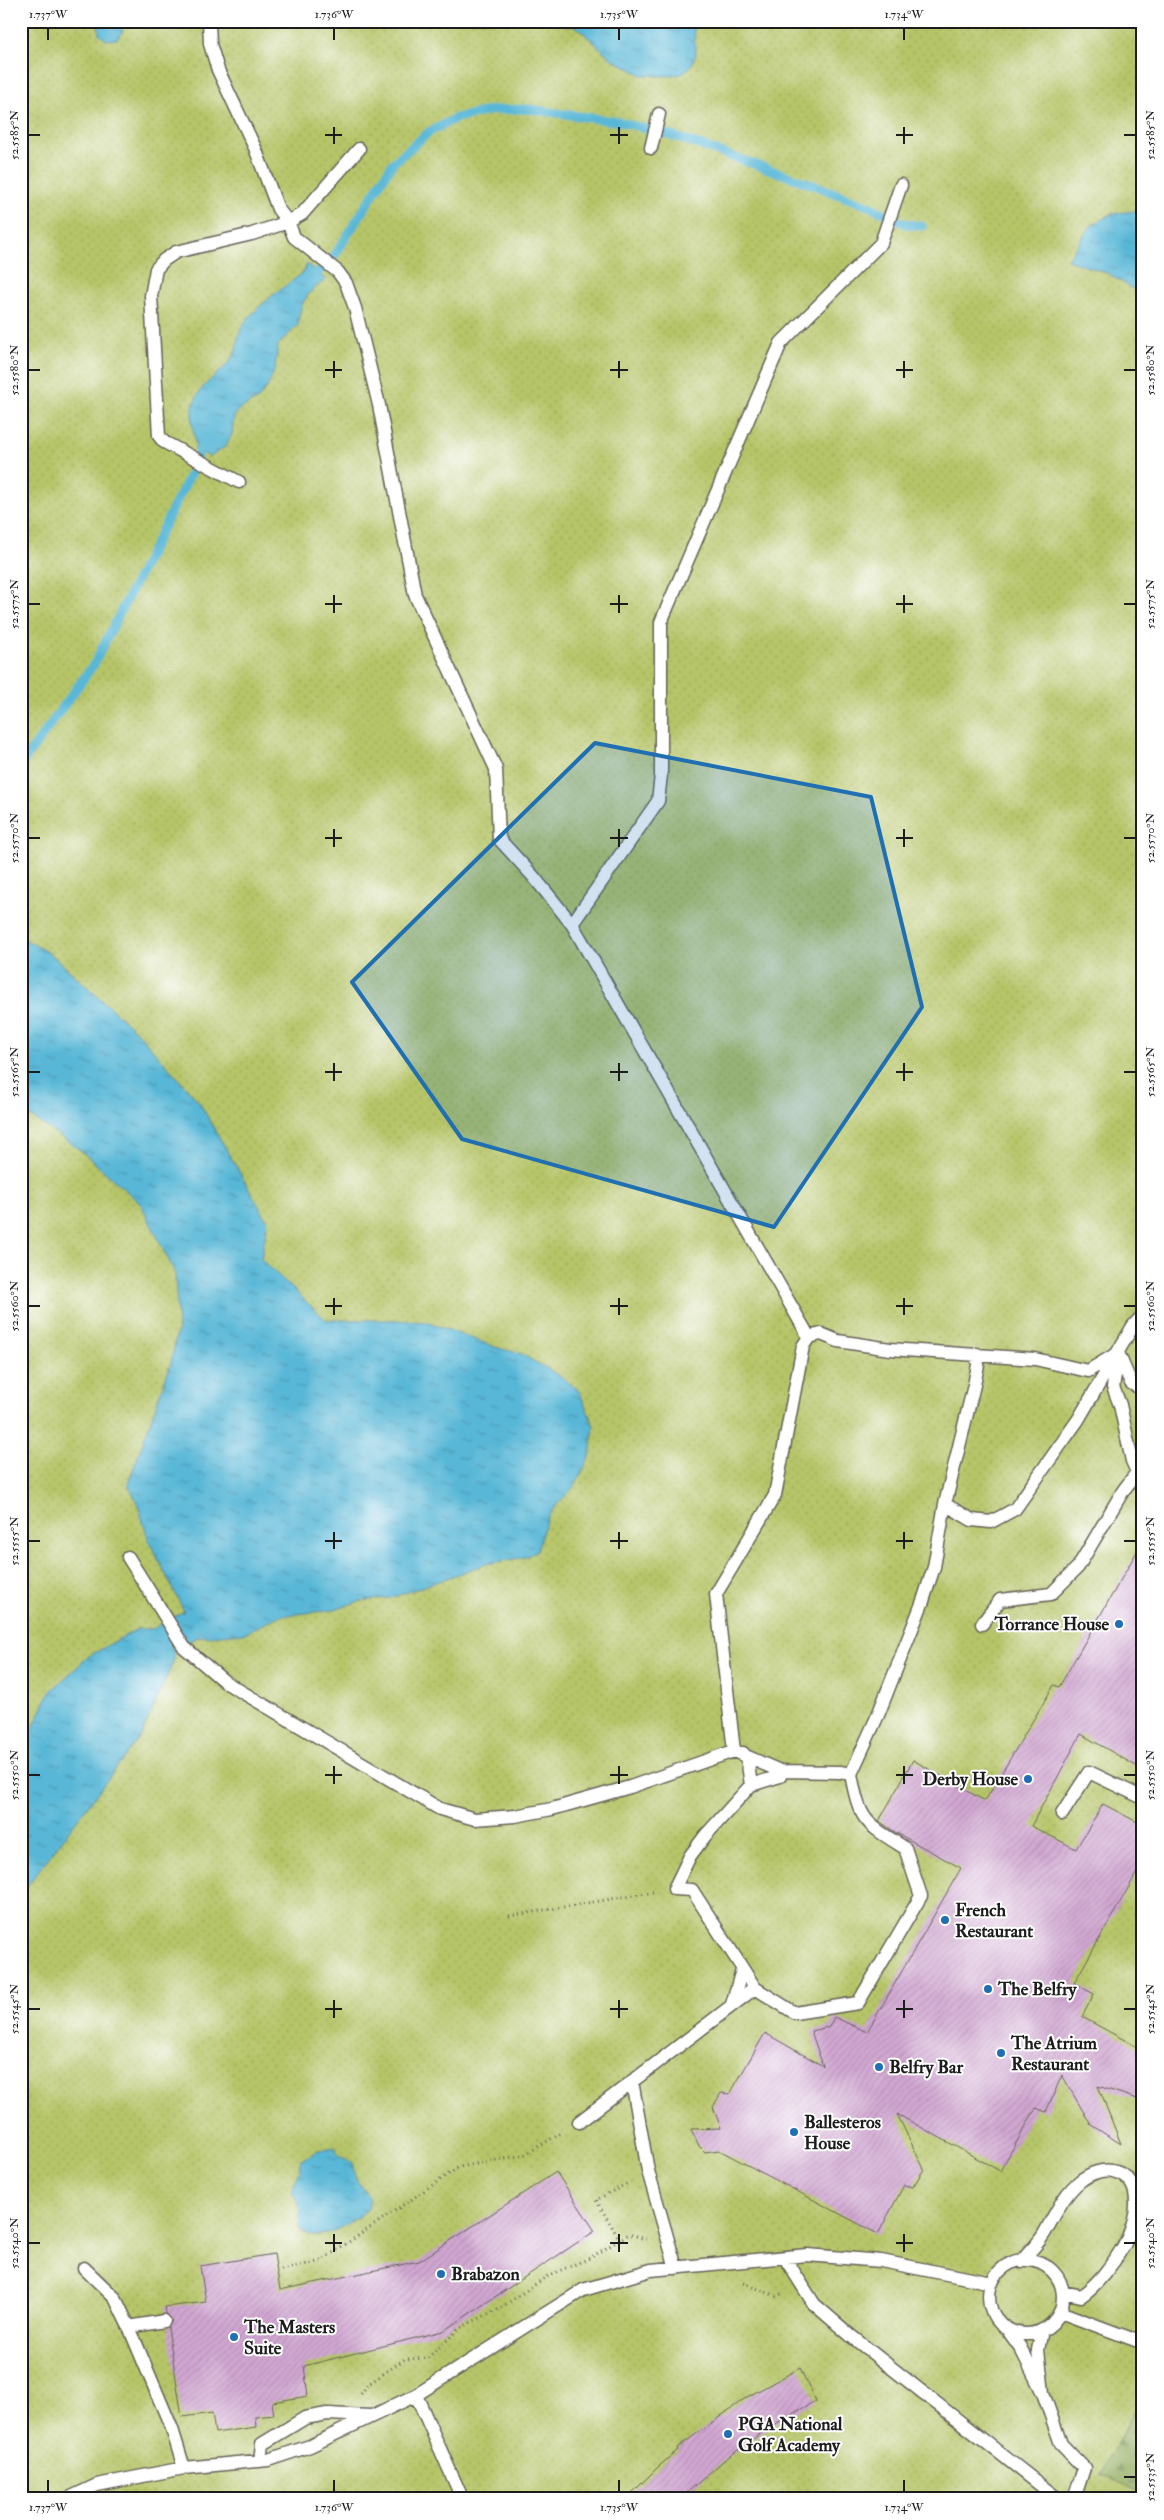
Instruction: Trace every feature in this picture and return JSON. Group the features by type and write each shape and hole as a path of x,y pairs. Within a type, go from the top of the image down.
{"lane":[{"path":"208,21 210,44 218,70 255,148 278,209 288,222 294,237 338,272 346,283 355,308 371,366 415,595 496,769 498,839 533,876 572,924 809,1337"},
{"path":"651,148 659,114"},
{"path":"239,482 164,442 159,436 151,296 156,269 164,260 176,252 252,234 288,222 302,214 359,148"},
{"path":"572,924 658,801 661,775 661,622 781,343 881,243 901,185"},
{"path":"945,1504 972,1520 991,1522 1015,1509 1078,1420 1133,1326 1143,1315"},
{"path":"729,1749 716,1594 775,1495 803,1346 809,1337 821,1334 838,1341 860,1345 1035,1359 1088,1371 1118,1353"},
{"path":"1118,1353 1131,1383 1143,1390"},
{"path":"982,1624 1000,1600 1051,1594 1078,1567 1123,1491 1140,1472 1132,1461 1120,1405 1113,1387 1118,1353"},
{"path":"780,1771 780,1776 751,1785 705,1836 690,1856 674,1889 692,1890 755,1988 795,2013 858,2003 921,1896 905,1848 870,1826 856,1803 850,1774 878,1715 923,1601 934,1567 945,1504 974,1385 978,1365 977,1354"},
{"path":"1088,1371 1093,1393"},
{"path":"1093,1393 1131,1383"},
{"path":"128,1556 184,1647 225,1682 440,1808 475,1819 515,1816 581,1802 630,1787 729,1749 780,1771 840,1772 850,1774"},
{"path":"747,1758 751,1785"},
{"path":"1062,1814 1090,1772 1143,1798"},
{"path":"732,2004 742,1970"},
{"path":"580,2121 755,1988"},
{"path":"632,2081 648,2171 676,2268"},
{"path":"1022,2260 1043,2236 1061,2202 1079,2182 1091,2174 1101,2172 1112,2171 1125,2174 1133,2183 1136,2196 1130,2233 1123,2248 1091,2289 1081,2296 1063,2292"},
{"path":"66,2499 97,2485 184,2468 268,2460 310,2446 416,2395 583,2290 651,2270 807,2255 881,2260 992,2283"},
{"path":"785,2258 814,2304 850,2336 1058,2499"},
{"path":"1007,2329 1024,2334 1042,2330 1050,2325 1060,2312 1063,2292 1060,2282 1049,2268 1033,2261 1022,2260 1008,2265 992,2283 990,2305 996,2318 1020,2347 1043,2393 1061,2444 1084,2468 1074,2499"},
{"path":"84,2268 115,2298 172,2429 184,2468"},
{"path":"1060,2312 1143,2343"},
{"path":"128,2328 164,2321"},
{"path":"1042,2330 1038,2350 1043,2393"},
{"path":"416,2395 459,2498"},
{"path":"260,2460 262,2444 305,2418 327,2414 372,2416"}],"path":[{"path":"509,1916 674,1889"},
{"path":"281,2270 321,2261 458,2167 524,2155 580,2121"},
{"path":"620,2240 596,2200 631,2182"},
{"path":"347,2416 367,2385 405,2359 428,2358 460,2328 502,2307 549,2275 590,2258 629,2234 652,2241"},
{"path":"741,2282 776,2296 802,2286"}],"highlighted area":[{"path":"595,743 871,797 922,1007 774,1227 462,1139 352,982"}],"green space":[{"name":"The Belfry","path":"21,21 1143,21 1143,2499 21,2499"},
{"path":"1143,2395 1143,2493 1100,2474"}],"water":[{"path":"98,21 120,21 123,31 117,39 106,40 99,34"},
{"path":"540,21 701,21 694,30 696,54 691,66 682,74 663,76 642,75 612,59 577,27"},
{"path":"1143,210 1143,295 1107,273 1067,260 1091,226 1111,214"},
{"path":"307,264 326,280 309,293 303,304 298,325 278,345 275,369 268,386 258,399 240,409 234,417 232,434 225,447 210,457 195,449 192,414 199,392 227,365 234,355 241,329 246,321 269,298 303,273"},
{"path":"21,937 52,955 138,1033 199,1102 268,1222 261,1259 326,1320 427,1322 498,1348 519,1353 562,1377 579,1391 594,1426 590,1457 574,1487 547,1518 537,1550 526,1557 486,1564 391,1598 360,1601 334,1610 279,1616 245,1633 197,1637 174,1650 174,1660 142,1734 21,1894 23,1749 50,1692 89,1656 137,1629 153,1629 184,1611 149,1541 137,1502 128,1484 171,1363 178,1328 175,1273 141,1204 79,1149 21,1110"},
{"path":"335,2147 338,2155 353,2163 356,2178 370,2199 368,2209 335,2231 316,2235 307,2234 299,2229 301,2210 299,2203 291,2192 300,2171 300,2161 316,2151"}],"building":[{"path":"1143,1541 1143,1770 1081,1734 1031,1826 1076,1849 1103,1804 1143,1825 1143,1862 1074,1983 1094,1994 1082,2017 1143,2050 1143,2101 1098,2086 1121,2144 1091,2125 1062,2075 1046,2112 1036,2108 1000,2171 897,2114 924,2169 913,2187 904,2185 878,2234 719,2150 705,2152 699,2146 691,2129 721,2128 713,2107 721,2093 730,2094 765,2033 823,2066 811,2031 829,2027 834,2017 867,2032 961,1868 895,1832 879,1821 913,1760 985,1801 1054,1685 1059,1687"},
{"path":"556,2172 595,2231 443,2331 304,2366 308,2396 272,2402 274,2415 255,2417 256,2427 215,2433 212,2413 182,2417 168,2328 172,2320 166,2313 165,2307 206,2302 200,2266 274,2254 280,2290 419,2261"},
{"name":"PGA National Golf Academy","path":"800,2368 815,2401 767,2429 723,2461 680,2499 626,2499 678,2450 677,2448 747,2397"}],"waterway":[{"path":"311,280 335,255 393,163 429,132 456,118 493,110 529,109 620,122 670,135 811,184 871,207 906,224 922,226"},
{"path":"21,765 94,664 190,475 204,440"}],"place":[{"name":"Torrance House","path":"1119,1624"},
{"name":"Derby House","path":"1028,1779"},
{"name":"French Restaurant","path":"945,1920"},
{"name":"The Belfry","path":"988,1989"},
{"name":"The Atrium Restaurant","path":"1001,2053"},
{"name":"Belfry Bar","path":"879,2067"},
{"name":"Ballesteros House","path":"794,2132"},
{"name":"Brabazon","path":"441,2274"},
{"name":"The Masters Suite","path":"234,2337"},
{"name":"PGA National Golf Academy","path":"728,2434"}]}
